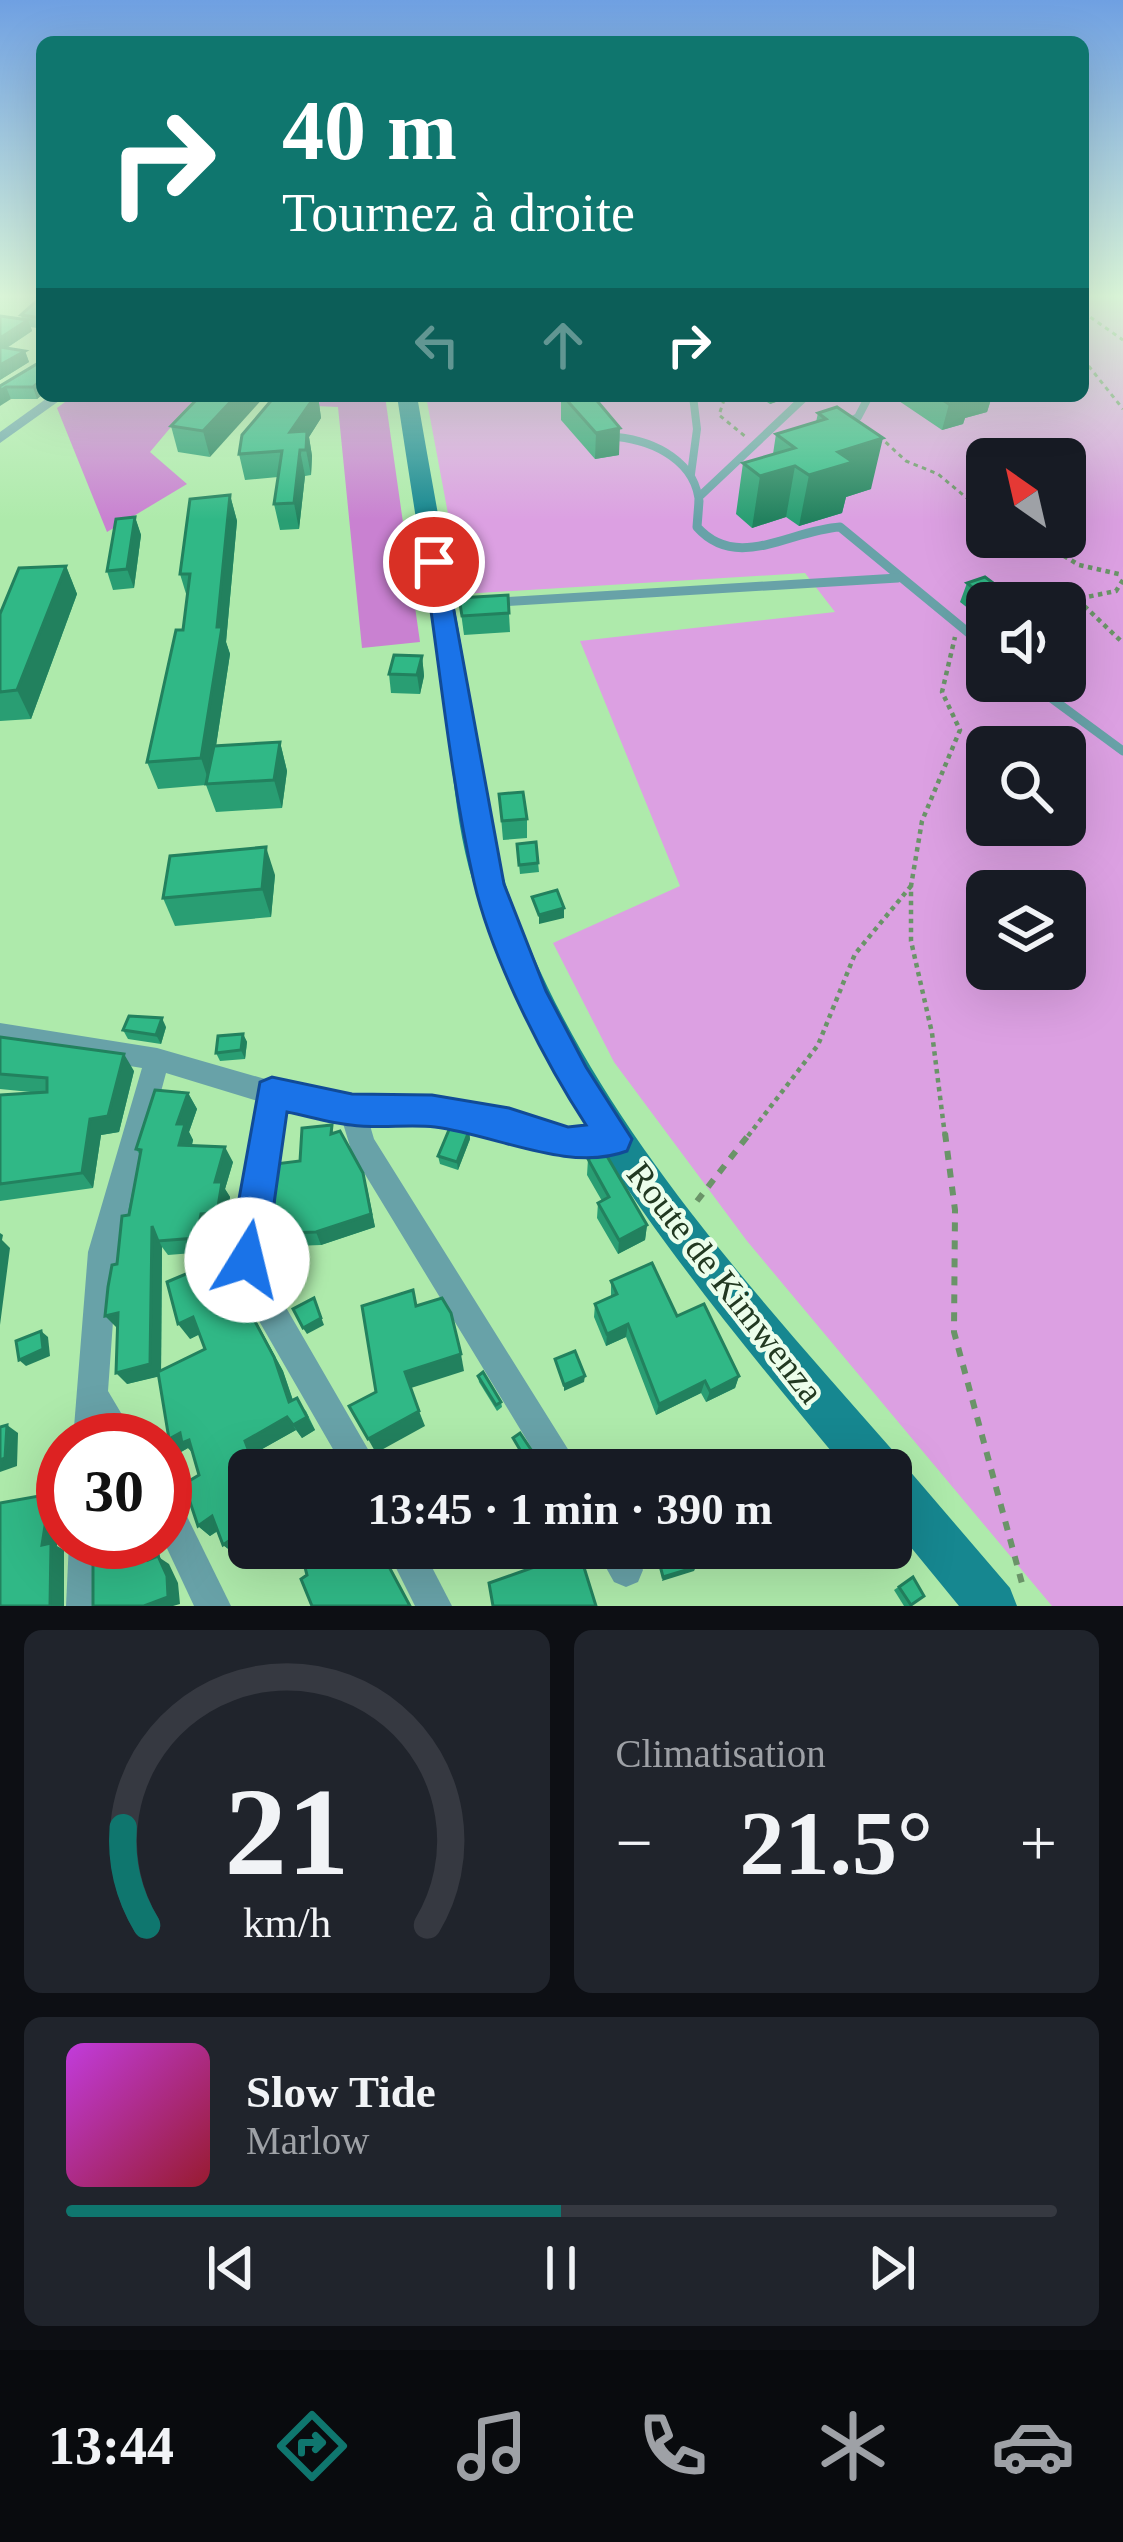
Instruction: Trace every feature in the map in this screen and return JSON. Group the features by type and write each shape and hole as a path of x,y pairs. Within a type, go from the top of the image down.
{"street":[{"path":"0,439 51,402"},
{"name":"Route de Kimwenza","path":"408,402 453,604 489,884 531,993 574,1078 615,1139 679,1226 861,1449"},
{"path":"0,1034 157,1059 272,1093 352,1110 432,1111 509,1124 568,1143 615,1139"},
{"path":"90,1413 103,1252 157,1059"},
{"path":"272,1093 247,1260 262,1296 351,1449"},
{"path":"352,1110 362,1144 551,1449"},
{"path":"91,1393 104,1413"},
{"path":"912,1511 992,1606"},
{"path":"192,1563 213,1606"},
{"path":"84,1606 85,1569"},
{"path":"414,1569 434,1606"}],"lane":[{"path":"694,402 697,429 691,474 699,497 697,527 709,541 756,548 840,527 966,631"},
{"path":"699,497 800,402"},
{"path":"832,429 858,418 866,402"},
{"path":"771,432 783,434"},
{"path":"616,437 643,440 691,474"},
{"path":"488,602 898,578"},
{"path":"1056,702 1123,751"}],"path":[{"path":"1093,371 1123,409"},
{"path":"723,402 719,415 747,438 762,441"},
{"path":"832,429 878,435 906,460 938,474 966,500"},
{"path":"1066,558 1123,578 1116,591 1077,599 1123,643"},
{"path":"958,625 942,692 960,730 922,820 911,886 911,941 932,1033 955,1210 954,1332 1028,1606"},
{"path":"679,1226 818,1045 855,954 911,886"}],"shaded area":[{"path":"1089,371 1123,371 1123,1606 1052,1606 747,1241 614,1062 553,943 680,886 580,641 835,612 805,573 463,594 427,402 1089,402"},
{"path":"65,402 192,402 150,452 187,484 107,532 57,408"},
{"path":"290,402 386,402 420,642 362,648 338,407"}],"building":[{"path":"25,371 36,371 33,387 0,391 0,386"},
{"path":"194,402 230,402 203,431 171,426"},
{"path":"270,402 311,402 290,432 307,431 294,503 274,504 282,451 239,454 242,435"},
{"path":"568,402 598,402 620,428 596,433"},
{"path":"837,407 883,438 838,452 853,462 809,475 795,466 760,476 743,463 795,448 776,434 826,419 818,413"},
{"path":"230,495 217,627 222,627 201,758 147,762 176,630 183,630 190,574 180,574 190,499"},
{"path":"135,517 127,569 107,571 116,519"},
{"path":"66,566 17,690 0,692 0,614 19,568"},
{"path":"508,595 509,613 462,616 459,598"},
{"path":"394,655 422,656 417,675 389,674"},
{"path":"280,742 274,780 206,784 214,746"},
{"path":"523,792 527,819 502,821 499,794"},
{"path":"536,842 538,863 519,865 517,844"},
{"path":"266,847 262,889 163,898 170,856"},
{"path":"557,890 564,908 539,915 532,897"},
{"path":"129,1016 162,1018 156,1035 123,1030"},
{"path":"243,1034 241,1050 216,1053 218,1036"},
{"path":"0,1037 124,1054 108,1116 90,1119 82,1173 0,1184 0,1095 47,1092 47,1078 0,1074"},
{"path":"155,1090 188,1093 177,1124 185,1124 179,1145 225,1147 215,1182 222,1182 217,1213 201,1214 196,1238 158,1241 152,1226 150,1364 116,1373 118,1313 105,1316 108,1287 112,1265 117,1264 122,1216 129,1215 141,1150 136,1149"},
{"path":"332,1125 331,1134 340,1131 363,1173 371,1214 316,1232 261,1234 264,1214 274,1211 275,1164 300,1161 302,1128"},
{"path":"451,1125 469,1131 457,1162 438,1156"},
{"path":"604,1151 647,1225 619,1240 598,1203 609,1197 588,1159"},
{"path":"219,1260 222,1276 229,1273 274,1357 289,1402 297,1398 307,1417 293,1425 287,1417 245,1441 248,1449 228,1449 228,1542 223,1545 212,1516 198,1526 192,1508 192,1479 199,1475 192,1450 192,1413 165,1413 158,1372 205,1349 193,1317 178,1324 167,1282"},
{"path":"652,1263 677,1316 704,1304 739,1376 710,1391 705,1381 659,1404 628,1324 607,1334 595,1304 617,1294 611,1281"},
{"path":"413,1290 416,1306 442,1298 451,1313 461,1354 405,1372 419,1411 368,1439 349,1406 376,1392 362,1306"},
{"path":"314,1298 321,1318 303,1328 293,1309"},
{"path":"41,1331 43,1349 19,1360 16,1341"},
{"path":"575,1351 585,1376 564,1385 555,1359"},
{"path":"483,1372 501,1402 496,1405 478,1376"},
{"path":"7,1425 5,1458 0,1460 0,1427"},
{"path":"520,1433 531,1449 520,1449 513,1438"},
{"path":"36,1497 36,1569 51,1569 50,1606 0,1606 0,1503"},
{"path":"93,1569 164,1569 168,1597 144,1606 93,1606"},
{"path":"305,1569 390,1569 410,1606 312,1606 301,1579 307,1575"},
{"path":"529,1569 585,1569 596,1606 493,1606 489,1583"},
{"path":"661,1569 689,1569 663,1577"},
{"path":"913,1577 924,1596 911,1605 899,1587"}],"route":[{"path":"247,1260 272,1093 352,1110 432,1111 509,1124 568,1143 615,1139 574,1078 531,993 489,884 434,562"}]}
